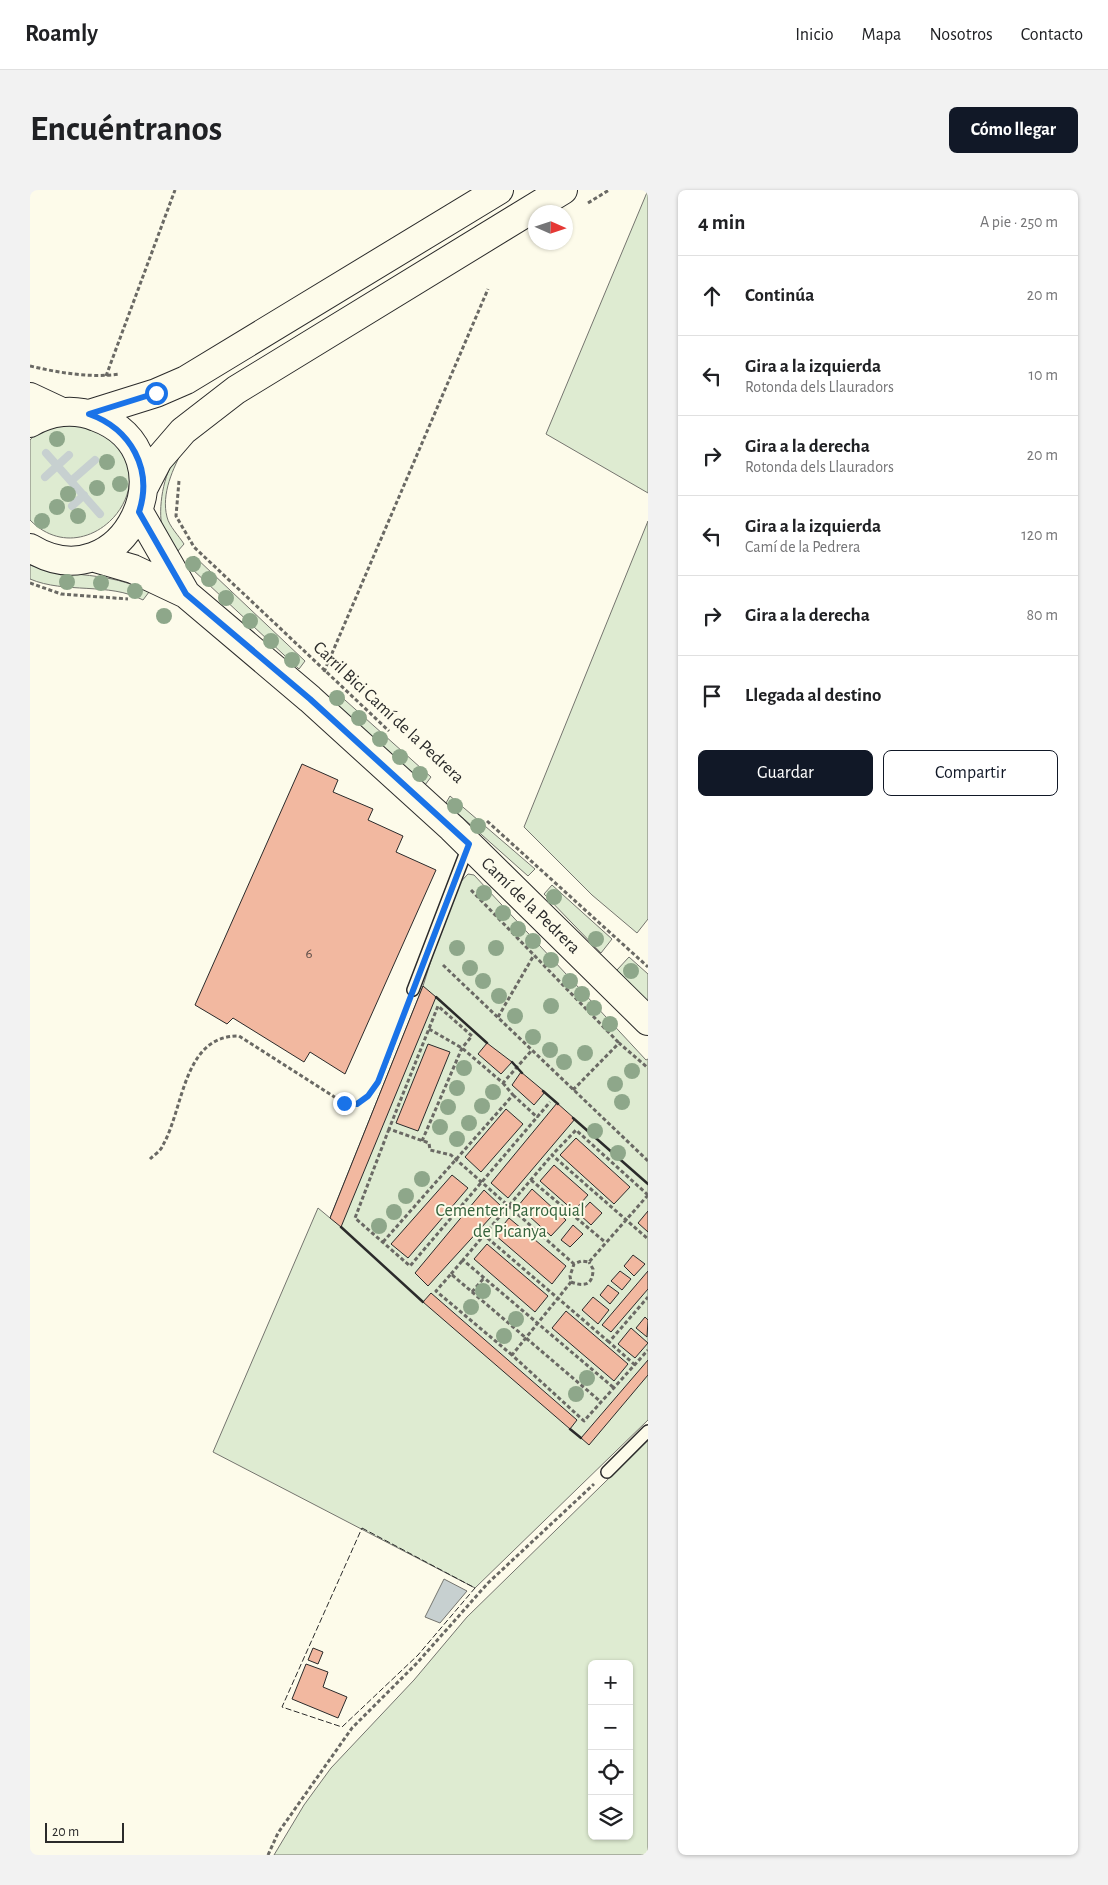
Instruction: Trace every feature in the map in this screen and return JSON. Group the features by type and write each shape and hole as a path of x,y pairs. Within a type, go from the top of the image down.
{"street":[{"path":"30,423 49,414 62,412 89,414 156,393 186,380 499,190"},
{"path":"30,548 46,556 61,560 77,560 92,557 108,550 121,540 132,527 141,499 158,460 183,431 236,390 564,190"},
{"path":"30,397 62,412"},
{"name":"Camí de la Pedrera","path":"89,414 114,426 133,447 143,473 141,499 186,594"},
{"name":"Camí de la Pedrera","path":"92,557 133,569 186,594 310,699 469,844 648,1021"}],"lane":[{"path":"413,990 469,844"},
{"path":"607,1472 648,1431"}],"path":[{"path":"106,376 175,190"},
{"path":"310,699 324,671 488,289"},
{"path":"30,366 60,373 106,376 123,374"},
{"name":"Carril Bici Camí de la Pedrera","path":"180,473 176,516 194,547 396,737"},
{"path":"30,584 62,594 134,599"},
{"path":"482,816 648,968"},
{"path":"465,884 618,1043 648,1068"},
{"path":"498,1017 534,955"},
{"path":"440,962 648,1161"},
{"path":"150,1159 163,1147 196,1058 213,1041 227,1036 239,1036 344,1103 357,1104 368,1096 378,1082 413,990"},
{"path":"422,1141 462,1048 472,1036 438,1006 355,1218 410,1266 550,1102"},
{"path":"429,1029 462,1048 503,1082 513,1095 537,1117"},
{"path":"573,1090 618,1043"},
{"path":"503,1082 532,1050"},
{"path":"383,1242 513,1095"},
{"path":"389,1129 429,1143 430,1150 451,1156 574,1264"},
{"path":"588,1262 648,1195 576,1130 530,1180 436,1291 512,1355 584,1421 648,1350"},
{"path":"552,1155 648,1239"},
{"path":"530,1180 605,1242"},
{"path":"484,1235 635,1365"},
{"path":"463,1260 614,1388"},
{"path":"512,1355 571,1282 570,1276 574,1264 581,1261 588,1262 594,1269 593,1278 588,1284 582,1286 571,1282"},
{"path":"451,1274 601,1402"},
{"path":"472,1292 484,1278"},
{"path":"609,1342 648,1298"},
{"path":"268,1855 278,1833 352,1728 417,1663 488,1583 607,1472"}],"green space":[{"path":"648,190 648,493 546,434"},
{"path":"79,423 113,441 127,461 130,482 124,502 111,520 94,532 73,538 51,534 30,520 30,440 46,428"},
{"path":"184,448 169,481 166,499 168,520 184,544 177,552 167,537 162,524 161,502 168,472 178,454"},
{"path":"648,521 648,919 637,933 592,895 524,827"},
{"path":"194,556 305,661 299,669 192,569 187,563"},
{"path":"30,565 61,572 118,580 149,592 143,600 116,591 44,583 30,579"},
{"path":"336,692 431,777 425,785 332,700"},
{"path":"450,796 535,869 528,876 446,803"},
{"name":"Cementeri Parroquial de Picanya","path":"468,874 474,875 646,1060 648,1059 648,1420 475,1588 213,1452 318,1208 330,1218 423,986 453,890"},
{"path":"552,885 612,939 601,953 544,894"},
{"path":"629,957 648,974 648,1005 617,970"},
{"path":"648,1440 648,1855 274,1855 304,1805 331,1768 414,1680 467,1617"}],"shaded area":[{"path":"444,1579 467,1591 440,1623 425,1617"}],"building":[{"path":"302,764 338,780 333,792 373,809 368,820 403,836 396,852 436,870 345,1074 310,1052 304,1062 233,1018 227,1024 195,1005"},
{"path":"423,986 436,997 341,1227 330,1218"},
{"path":"487,1043 512,1062 501,1074 478,1054"},
{"path":"428,1044 450,1052 418,1131 396,1123"},
{"path":"521,1072 545,1092 534,1105 512,1085"},
{"path":"557,1103 575,1119 508,1198 491,1183"},
{"path":"506,1109 523,1124 481,1172 465,1157"},
{"path":"576,1138 630,1187 614,1204 560,1155"},
{"path":"554,1165 588,1195 574,1211 540,1181"},
{"path":"452,1175 468,1188 408,1258 391,1244"},
{"path":"532,1189 566,1220 551,1236 518,1206"},
{"path":"484,1190 501,1206 428,1286 415,1273"},
{"path":"590,1202 602,1213 591,1225 579,1214"},
{"path":"648,1211 648,1232 638,1223"},
{"path":"509,1218 566,1266 552,1284 495,1235"},
{"path":"573,1225 583,1234 570,1247 561,1240"},
{"path":"487,1244 548,1296 535,1312 474,1259"},
{"path":"633,1255 645,1264 634,1276 624,1266"},
{"path":"620,1271 631,1279 622,1290 611,1281"},
{"path":"648,1271 648,1289 611,1332 602,1325"},
{"path":"608,1285 619,1293 610,1304 600,1295"},
{"path":"431,1293 577,1420 570,1429 423,1302"},
{"path":"593,1297 609,1310 598,1324 582,1310"},
{"path":"566,1311 628,1364 614,1381 552,1328"},
{"path":"645,1317 648,1320 647,1337 636,1328"},
{"path":"631,1328 648,1343 635,1358 618,1344"},
{"path":"648,1360 648,1375 589,1445 581,1438"},
{"path":"313,1648 323,1652 318,1664 308,1660"},
{"path":"306,1664 328,1672 323,1687 347,1697 338,1718 292,1699"}],"waterway":[{"path":"46,453 100,514"},
{"path":"45,477 69,455"},
{"path":"71,481 95,460"},
{"path":"72,506 84,495"}],"fence":[{"path":"362,1528 475,1588 418,1655 342,1727 282,1707 362,1528"}],"wall":[{"path":"436,997 487,1043"},
{"path":"512,1062 522,1073"},
{"path":"543,1091 558,1104"},
{"path":"573,1118 648,1184"},
{"path":"341,1227 423,1302"},
{"path":"570,1429 581,1438"}],"route":[{"path":"156,393 89,414 114,426 133,447 143,473 144,496 139,512 186,594 310,699 469,844 378,1082 368,1096 357,1104 344,1103"}]}
